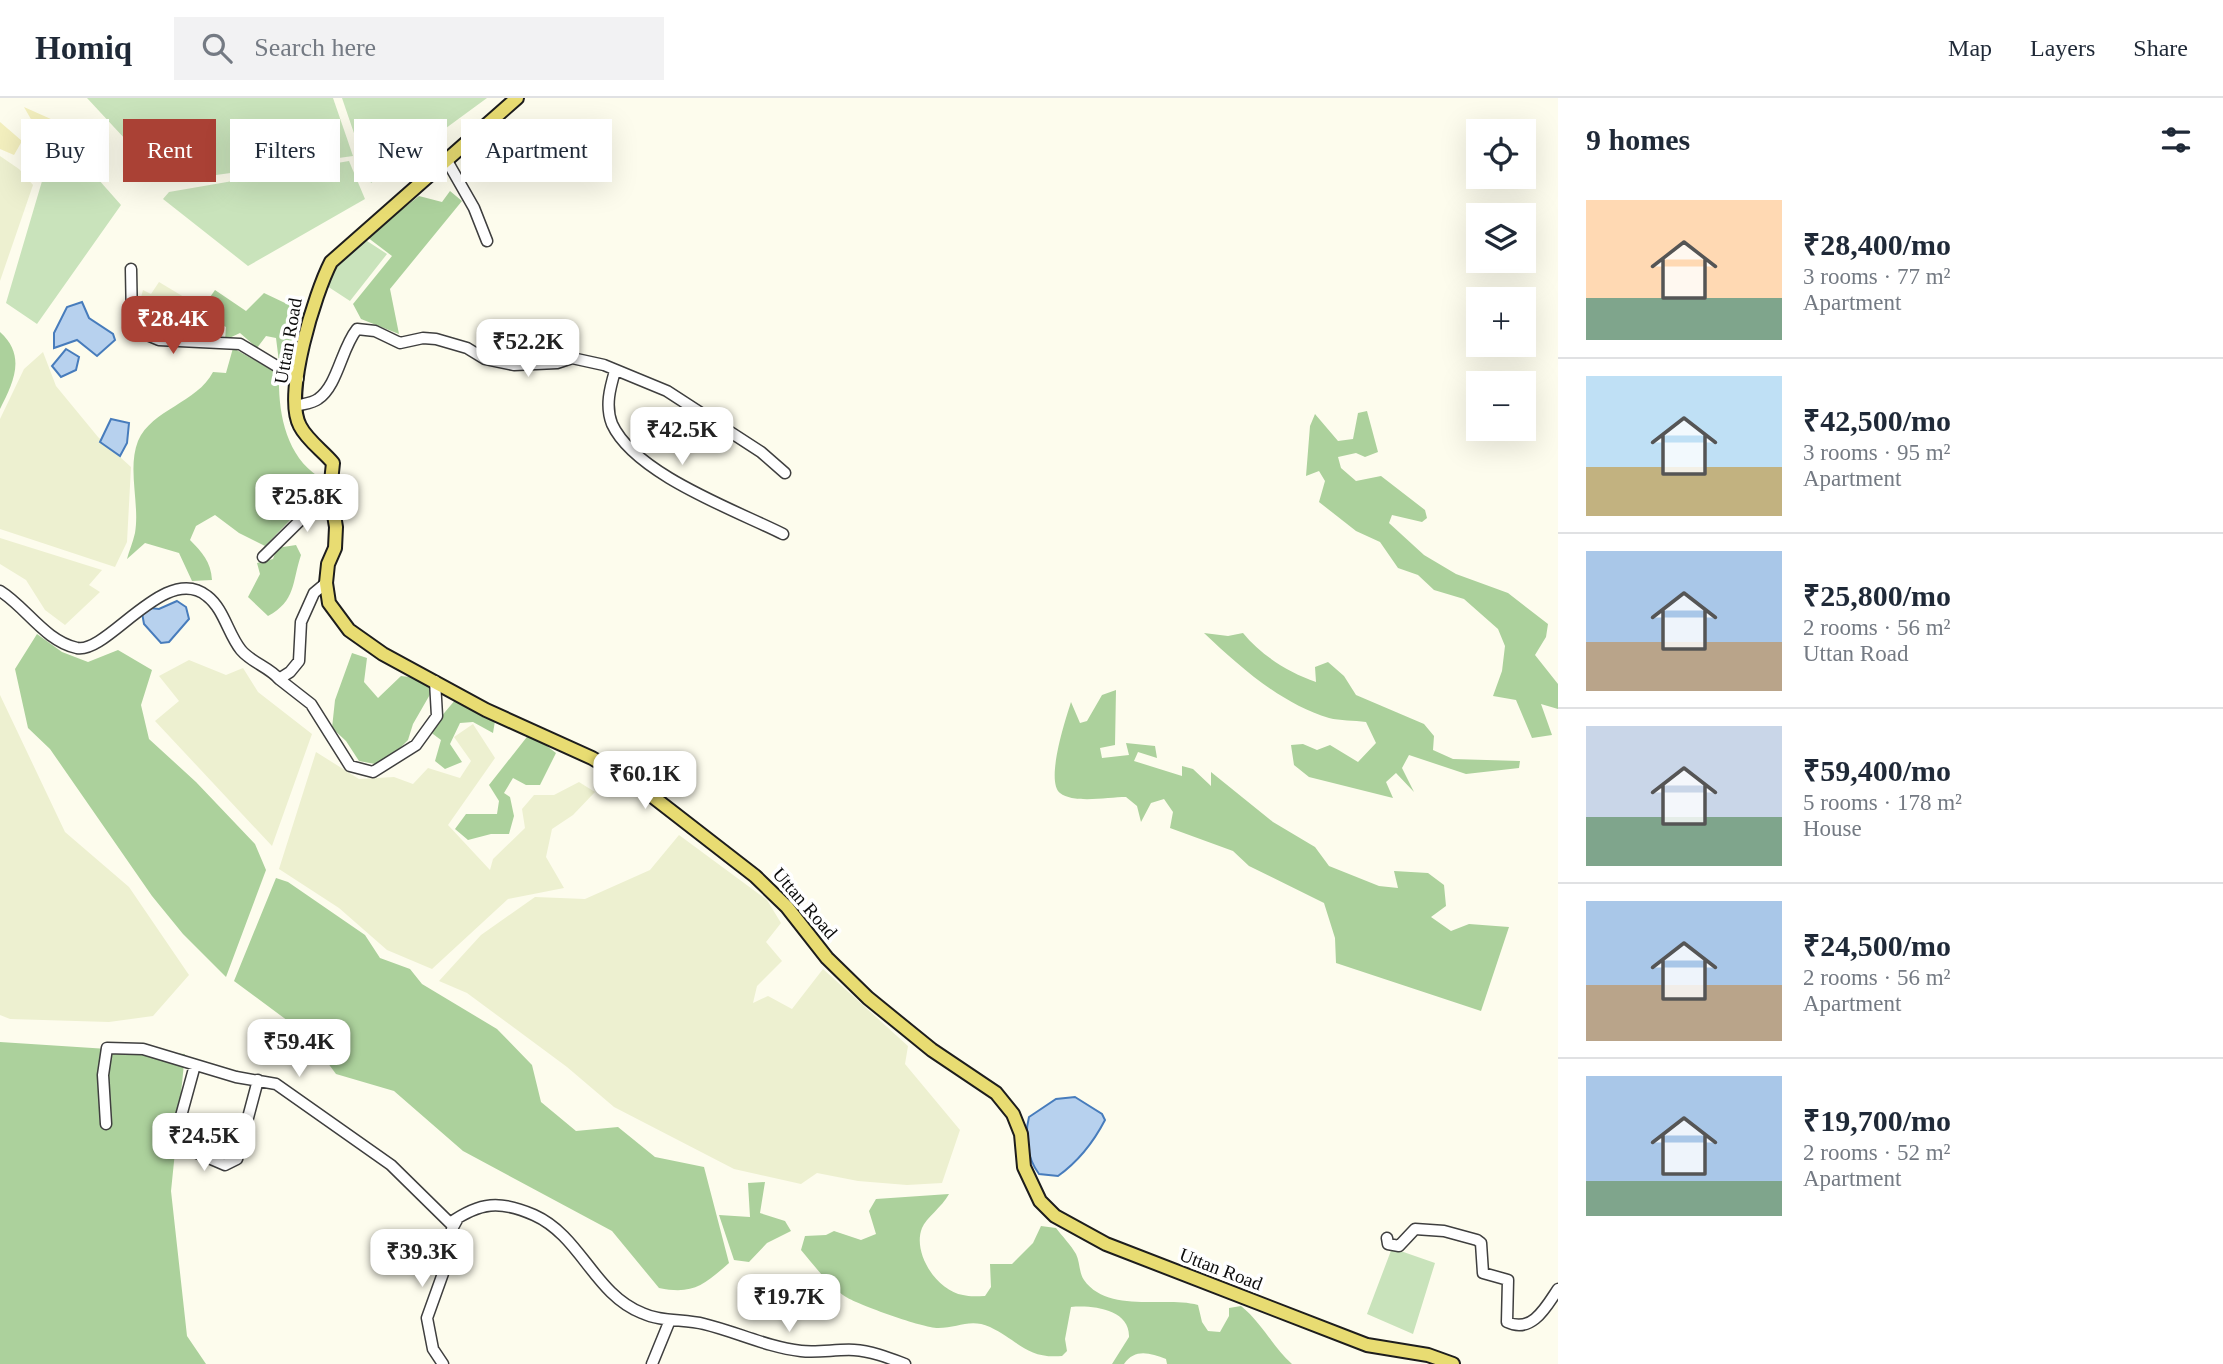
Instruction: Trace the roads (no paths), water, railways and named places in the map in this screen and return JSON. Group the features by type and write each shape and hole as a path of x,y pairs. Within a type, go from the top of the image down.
{"main road":[{"name":"Uttan Road","path":"447,158 517,98"},
{"name":"Uttan Road","path":"420,182 331,262 318,287 308,319 298,379 298,425 333,463 330,491 336,527 335,548 328,564 326,583 329,603 349,630 486,710 563,743 639,786 755,876 787,907 827,958 868,998 922,1043 996,1093 1013,1114 1021,1134 1024,1167 1040,1201 1055,1216 1106,1244 1354,1340 1428,1355 1453,1364"}],"street":[{"path":"447,161 474,208 487,242"},
{"path":"131,269 132,322 140,332 159,340 240,344 298,379"},
{"path":"296,406 318,400 326,390 345,345 357,329 375,331 400,343 436,339 467,348 485,359 514,365 557,363 572,358 604,365 667,391 761,452 785,474"},
{"path":"615,370 609,392 612,424 644,464 783,534"},
{"path":"263,556 330,491"},
{"path":"279,679 290,672 299,661 301,622 314,593 326,583"},
{"path":"0,591 64,644 79,648 96,644 136,611 163,595 189,589 200,591 214,604 239,648 257,666 312,704 350,766 373,772 416,745 437,716 435,681"},
{"path":"106,1124 103,1075 107,1048 143,1049 236,1077 258,1080 289,1091 391,1165 450,1223 466,1211 495,1204 516,1207 559,1228 608,1291 626,1306 644,1315 707,1324 774,1347 805,1352 856,1350 902,1363"},
{"path":"195,1065 175,1138 183,1147 225,1165 237,1159 258,1080"},
{"path":"443,1364 433,1349 427,1318 446,1265 452,1229 461,1215"},
{"path":"1387,1238 1388,1244 1399,1247 1415,1229 1444,1231 1481,1242 1483,1273 1508,1280 1505,1314 1507,1322 1512,1325 1524,1326 1540,1315 1558,1289"},
{"path":"652,1364 670,1320"}],"water":[{"path":"82,302 89,318 113,334 115,340 97,356 77,340 54,348 54,333 67,307"},
{"path":"66,349 79,357 76,370 61,377 52,366"},
{"path":"111,419 129,423 127,443 120,456 100,442"},
{"path":"177,601 186,607 189,619 169,642 161,643 144,624 142,613 150,608 159,609"},
{"path":"1075,1097 1102,1114 1105,1120 1085,1151 1066,1170 1058,1176 1039,1174 1028,1147 1029,1117 1056,1099"}]}
